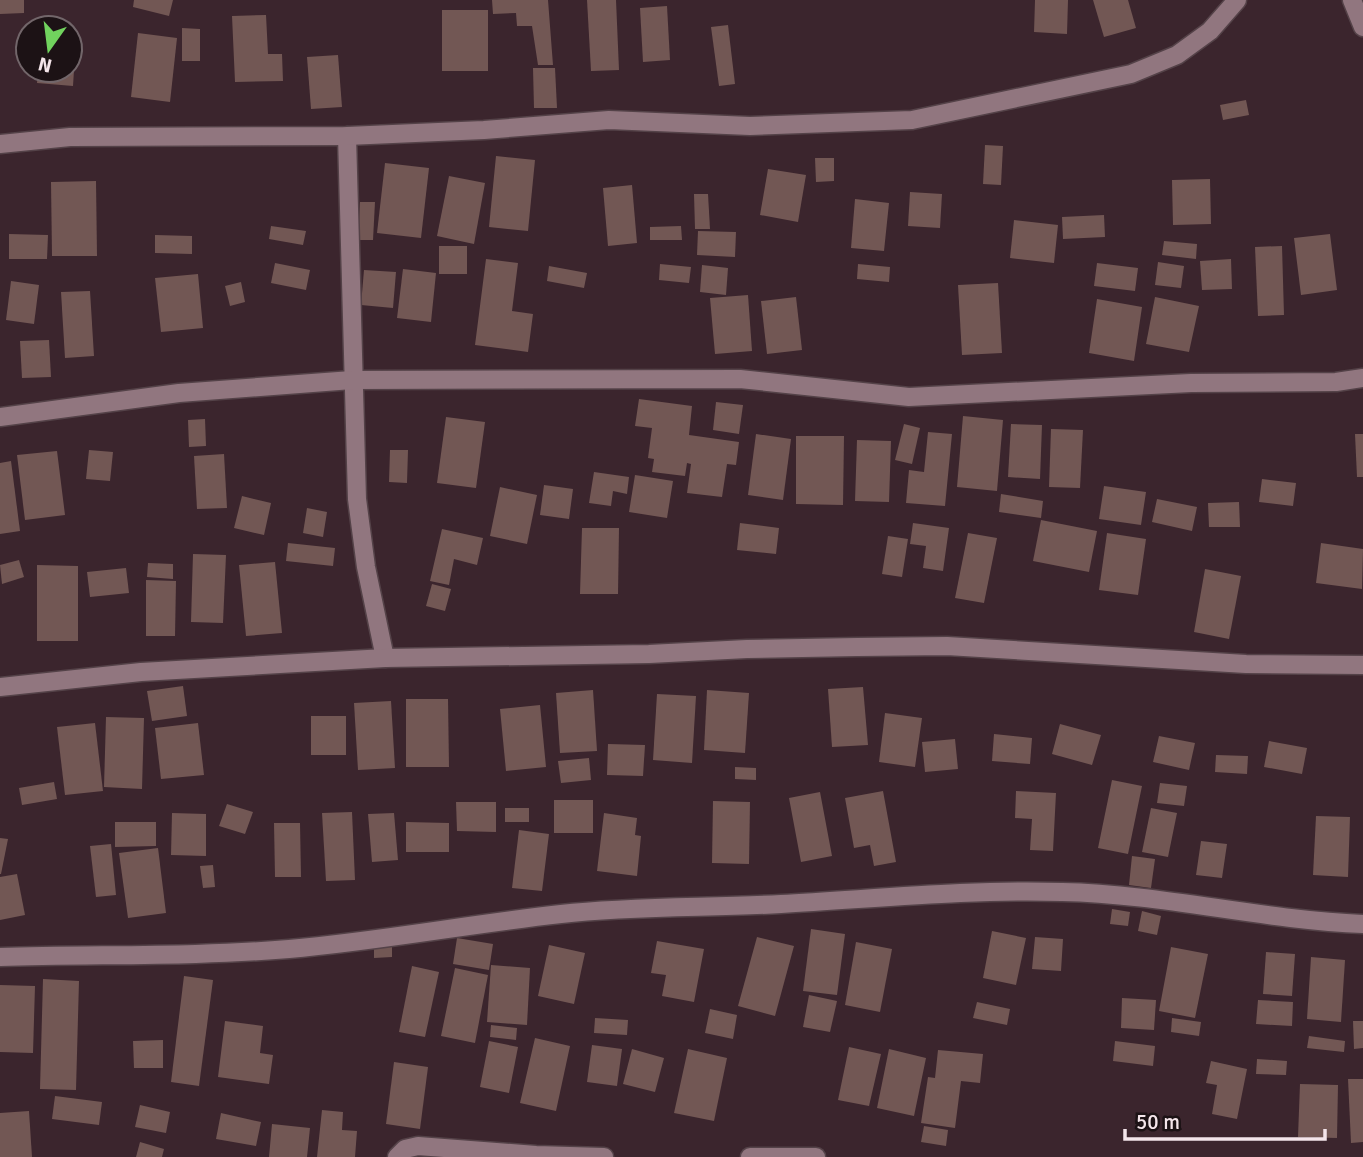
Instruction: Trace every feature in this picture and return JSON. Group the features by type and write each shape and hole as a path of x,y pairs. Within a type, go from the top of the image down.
{"street":[{"path":"0,144 70,137 347,136 484,130 609,120 750,126 912,120 1131,74 1177,55 1210,31 1237,0"},
{"path":"1352,0 1363,27"},
{"path":"347,136 357,499 366,567 385,658"},
{"path":"0,417 179,393 352,380 740,379 909,397 1191,383 1336,382 1363,378"},
{"path":"0,687 141,672 385,658 649,654 747,649 947,646 1246,664 1363,665"},
{"path":"0,957 284,949 564,914 658,906 763,905 1048,892 1118,895 1242,913 1363,924"},
{"path":"397,1157 405,1149 418,1146 604,1157"},
{"path":"750,1157 816,1157"}],"building":[{"path":"0,0 24,0 24,13 0,14"},
{"path":"134,0 173,0 169,16 133,7"},
{"path":"492,0 548,0 553,65 538,65 532,26 517,26 516,13 493,14"},
{"path":"587,0 616,0 619,70 591,71"},
{"path":"1035,0 1068,0 1067,34 1034,32"},
{"path":"1093,0 1128,0 1136,28 1104,37"},
{"path":"667,6 670,60 643,62 640,8"},
{"path":"442,10 488,10 488,71 442,71"},
{"path":"266,15 268,54 282,54 283,81 235,82 232,16"},
{"path":"728,25 735,84 719,86 711,27"},
{"path":"182,28 200,29 200,61 182,61"},
{"path":"138,33 177,38 170,102 131,97"},
{"path":"338,55 342,107 311,109 307,57"},
{"path":"533,68 555,68 557,108 534,108"},
{"path":"1246,100 1249,115 1223,120 1220,105"},
{"path":"985,145 1003,146 1001,185 983,184"},
{"path":"496,156 535,160 528,231 489,227"},
{"path":"815,158 834,158 834,181 816,182"},
{"path":"385,163 429,168 421,238 377,233"},
{"path":"768,169 806,175 798,222 760,215"},
{"path":"449,176 485,183 474,244 437,236"},
{"path":"1210,179 1211,224 1173,225 1172,180"},
{"path":"96,181 97,256 52,256 51,182"},
{"path":"632,185 637,243 608,246 603,188"},
{"path":"910,192 942,194 940,228 908,226"},
{"path":"694,194 708,194 710,229 695,229"},
{"path":"855,199 889,203 884,251 851,248"},
{"path":"360,202 375,202 373,240 358,240"},
{"path":"1104,215 1105,237 1063,239 1062,217"},
{"path":"1014,220 1058,225 1054,263 1010,258"},
{"path":"271,226 306,231 303,245 269,239"},
{"path":"681,226 682,240 650,240 650,227"},
{"path":"698,231 736,232 735,257 697,255"},
{"path":"9,234 48,235 47,259 9,259"},
{"path":"1330,234 1337,290 1301,295 1294,238"},
{"path":"155,235 192,236 192,254 155,253"},
{"path":"1164,241 1197,244 1196,259 1162,255"},
{"path":"439,246 467,246 467,274 439,274"},
{"path":"1282,246 1284,315 1258,316 1255,247"},
{"path":"486,259 518,263 512,311 533,314 528,352 475,345"},
{"path":"1231,259 1232,289 1202,290 1200,261"},
{"path":"1158,262 1184,266 1181,288 1155,285"},
{"path":"275,263 310,270 306,290 271,283"},
{"path":"1097,263 1138,268 1135,291 1094,286"},
{"path":"660,264 691,267 689,283 659,280"},
{"path":"858,264 890,267 889,282 857,279"},
{"path":"702,265 728,268 726,295 700,292"},
{"path":"549,266 587,273 584,288 547,281"},
{"path":"403,269 436,273 431,322 397,318"},
{"path":"364,270 396,272 393,308 361,305"},
{"path":"198,274 203,328 161,332 155,278"},
{"path":"11,281 39,285 34,324 6,320"},
{"path":"241,282 245,302 230,306 225,286"},
{"path":"998,283 1002,353 962,355 958,285"},
{"path":"90,291 94,356 65,358 61,292"},
{"path":"748,295 752,351 715,354 710,298"},
{"path":"796,297 802,350 767,354 761,301"},
{"path":"1155,297 1199,306 1189,352 1146,344"},
{"path":"1097,299 1142,307 1134,361 1089,353"},
{"path":"49,340 51,377 22,378 20,341"},
{"path":"639,399 692,406 689,435 739,442 736,465 727,464 722,497 687,493 691,464 687,463 685,476 652,472 654,459 648,458 652,428 635,426"},
{"path":"716,402 743,405 739,434 713,430"},
{"path":"963,416 1003,420 997,491 957,487"},
{"path":"446,417 485,422 476,488 437,483"},
{"path":"205,419 206,446 189,447 188,420"},
{"path":"904,424 920,428 912,464 895,460"},
{"path":"1011,424 1042,425 1040,479 1008,477"},
{"path":"1051,429 1083,430 1080,488 1049,487"},
{"path":"928,432 952,434 945,506 906,503 909,470 924,472"},
{"path":"756,434 791,439 783,500 748,495"},
{"path":"1355,434 1363,434 1363,477 1357,477"},
{"path":"796,436 844,436 843,505 796,504"},
{"path":"857,440 891,441 889,502 855,501"},
{"path":"89,450 113,452 110,481 86,479"},
{"path":"390,450 408,450 407,483 389,482"},
{"path":"57,451 65,515 25,520 17,455"},
{"path":"224,454 227,508 197,509 194,456"},
{"path":"11,461 20,531 0,534 0,463"},
{"path":"594,472 629,477 627,494 613,491 611,506 589,503"},
{"path":"635,475 673,481 667,518 629,512"},
{"path":"1262,479 1296,483 1293,506 1259,502"},
{"path":"544,485 573,489 569,519 540,515"},
{"path":"1104,486 1146,492 1141,525 1099,519"},
{"path":"500,487 537,495 527,544 490,536"},
{"path":"1001,494 1043,501 1041,518 999,512"},
{"path":"242,496 271,503 264,535 234,528"},
{"path":"1157,499 1197,507 1192,531 1152,522"},
{"path":"1239,502 1240,527 1209,527 1208,503"},
{"path":"307,508 327,512 323,537 303,533"},
{"path":"1041,520 1097,531 1089,572 1033,561"},
{"path":"740,523 779,528 776,554 737,550"},
{"path":"913,523 949,528 943,571 923,568 926,546 910,544"},
{"path":"582,528 619,528 618,594 580,594"},
{"path":"442,529 483,538 477,565 454,559 449,585 430,581"},
{"path":"968,533 997,538 984,603 955,598"},
{"path":"1107,533 1146,539 1138,595 1099,590"},
{"path":"888,536 908,539 902,577 882,574"},
{"path":"288,543 335,548 333,566 286,561"},
{"path":"1321,543 1363,549 1362,589 1316,583"},
{"path":"193,554 226,555 223,623 191,622"},
{"path":"19,560 24,577 2,584 0,565"},
{"path":"275,562 282,633 246,636 239,565"},
{"path":"148,563 173,564 173,579 147,577"},
{"path":"37,565 78,566 78,641 37,641"},
{"path":"126,568 129,593 90,597 87,572"},
{"path":"1205,569 1241,576 1229,639 1194,632"},
{"path":"146,580 176,581 175,636 146,636"},
{"path":"432,584 451,589 445,611 426,606"},
{"path":"183,686 187,716 152,721 147,691"},
{"path":"863,687 868,745 832,747 828,689"},
{"path":"593,690 597,751 560,753 556,693"},
{"path":"707,690 749,693 745,753 704,750"},
{"path":"657,694 696,696 692,763 653,760"},
{"path":"406,699 448,699 449,767 406,767"},
{"path":"391,701 395,768 358,770 354,703"},
{"path":"540,705 546,767 506,771 500,709"},
{"path":"885,713 922,718 915,767 879,762"},
{"path":"311,716 346,716 346,755 311,755"},
{"path":"106,717 144,718 142,789 104,787"},
{"path":"95,723 103,791 65,795 57,727"},
{"path":"198,723 204,775 161,779 155,728"},
{"path":"1060,724 1101,735 1092,765 1052,754"},
{"path":"994,734 1032,738 1030,764 992,761"},
{"path":"1159,736 1195,743 1189,770 1153,762"},
{"path":"955,739 958,769 925,772 922,742"},
{"path":"1269,741 1307,748 1302,774 1264,767"},
{"path":"608,744 645,745 643,776 607,775"},
{"path":"1216,755 1248,756 1247,774 1215,772"},
{"path":"589,758 591,780 561,783 558,761"},
{"path":"735,767 756,768 756,780 735,779"},
{"path":"1112,780 1142,786 1128,854 1098,848"},
{"path":"54,782 57,799 22,805 19,788"},
{"path":"1160,783 1187,786 1184,806 1157,803"},
{"path":"883,791 896,862 874,866 870,845 854,848 845,798"},
{"path":"1016,791 1056,793 1053,851 1030,850 1032,819 1015,818"},
{"path":"820,792 832,856 801,862 789,798"},
{"path":"554,800 593,800 593,833 554,833"},
{"path":"713,801 750,802 749,864 712,863"},
{"path":"456,802 496,802 496,832 457,831"},
{"path":"227,804 253,812 245,834 219,826"},
{"path":"505,808 529,808 529,822 505,822"},
{"path":"1151,808 1177,813 1168,857 1142,852"},
{"path":"352,812 355,880 326,881 322,813"},
{"path":"172,813 206,814 206,856 171,855"},
{"path":"394,813 398,860 372,862 368,814"},
{"path":"604,813 637,818 635,835 641,836 637,876 597,871"},
{"path":"1316,816 1350,817 1348,877 1313,875"},
{"path":"115,822 156,822 156,846 115,847"},
{"path":"406,822 449,823 449,852 406,852"},
{"path":"274,823 300,823 301,877 275,877"},
{"path":"519,830 549,834 542,891 512,888"},
{"path":"0,838 8,839 1,874 0,874"},
{"path":"1201,841 1227,844 1222,878 1196,875"},
{"path":"111,844 116,895 96,897 90,846"},
{"path":"158,848 166,913 128,918 119,853"},
{"path":"1132,856 1155,859 1151,888 1129,885"},
{"path":"213,865 215,887 203,888 200,866"},
{"path":"17,874 25,915 0,920 0,877"},
{"path":"1112,909 1130,912 1128,926 1110,924"},
{"path":"1142,911 1161,916 1157,935 1138,931"},
{"path":"811,929 845,934 837,995 803,991"},
{"path":"992,931 1026,938 1016,985 983,978"},
{"path":"757,937 794,946 775,1016 738,1006"},
{"path":"1035,937 1063,939 1061,971 1032,969"},
{"path":"457,938 493,944 489,970 453,964"},
{"path":"374,941 392,941 392,957 374,958"},
{"path":"657,941 704,949 694,1002 662,996 666,975 651,973"},
{"path":"856,942 892,949 880,1012 845,1005"},
{"path":"549,945 585,953 574,1004 538,996"},
{"path":"1171,947 1208,954 1195,1018 1159,1011"},
{"path":"1266,952 1295,954 1292,996 1263,994"},
{"path":"1311,957 1345,960 1341,1022 1307,1019"},
{"path":"491,965 530,968 527,1025 487,1022"},
{"path":"412,966 439,972 425,1037 399,1032"},
{"path":"455,968 488,975 475,1043 441,1036"},
{"path":"184,976 213,980 199,1086 171,1082"},
{"path":"43,979 79,981 76,1090 40,1089"},
{"path":"0,985 35,986 33,1053 0,1052"},
{"path":"809,995 837,1001 830,1032 803,1027"},
{"path":"1122,998 1156,1000 1154,1030 1121,1028"},
{"path":"1258,1000 1293,1002 1292,1026 1256,1024"},
{"path":"977,1002 1010,1009 1007,1025 973,1018"},
{"path":"710,1009 737,1015 733,1039 705,1033"},
{"path":"595,1018 628,1020 627,1035 594,1033"},
{"path":"1172,1018 1201,1022 1199,1036 1171,1032"},
{"path":"225,1021 263,1026 260,1053 273,1055 269,1084 218,1077"},
{"path":"1353,1021 1363,1021 1363,1048 1354,1049"},
{"path":"491,1025 517,1028 516,1040 490,1037"},
{"path":"1309,1036 1345,1041 1344,1052 1307,1048"},
{"path":"535,1038 570,1046 556,1111 520,1103"},
{"path":"163,1040 163,1068 134,1068 133,1041"},
{"path":"489,1041 518,1047 509,1093 480,1087"},
{"path":"1115,1041 1155,1046 1153,1066 1113,1061"},
{"path":"592,1045 622,1049 617,1086 587,1082"},
{"path":"849,1047 881,1054 869,1106 838,1100"},
{"path":"632,1049 664,1058 655,1092 623,1084"},
{"path":"688,1049 727,1058 714,1121 674,1113"},
{"path":"889,1049 926,1058 914,1116 877,1108"},
{"path":"938,1050 983,1054 980,1083 961,1081 955,1128 921,1123 928,1077 935,1078"},
{"path":"1257,1059 1287,1061 1286,1075 1256,1074"},
{"path":"1211,1061 1247,1069 1237,1119 1212,1114 1217,1085 1206,1083"},
{"path":"394,1062 428,1067 420,1129 386,1124"},
{"path":"1348,1079 1363,1079 1363,1142 1351,1143"},
{"path":"1300,1084 1338,1085 1337,1138 1298,1137"},
{"path":"55,1096 102,1102 99,1125 52,1119"},
{"path":"140,1105 170,1112 166,1133 135,1127"},
{"path":"322,1110 343,1112 342,1130 357,1131 355,1157 317,1157"},
{"path":"29,1111 32,1157 0,1157 0,1113"},
{"path":"221,1113 261,1122 256,1146 216,1139"},
{"path":"272,1124 310,1128 307,1157 269,1157"},
{"path":"924,1126 948,1130 946,1146 921,1142"},
{"path":"140,1142 164,1149 162,1157 136,1157"}]}
